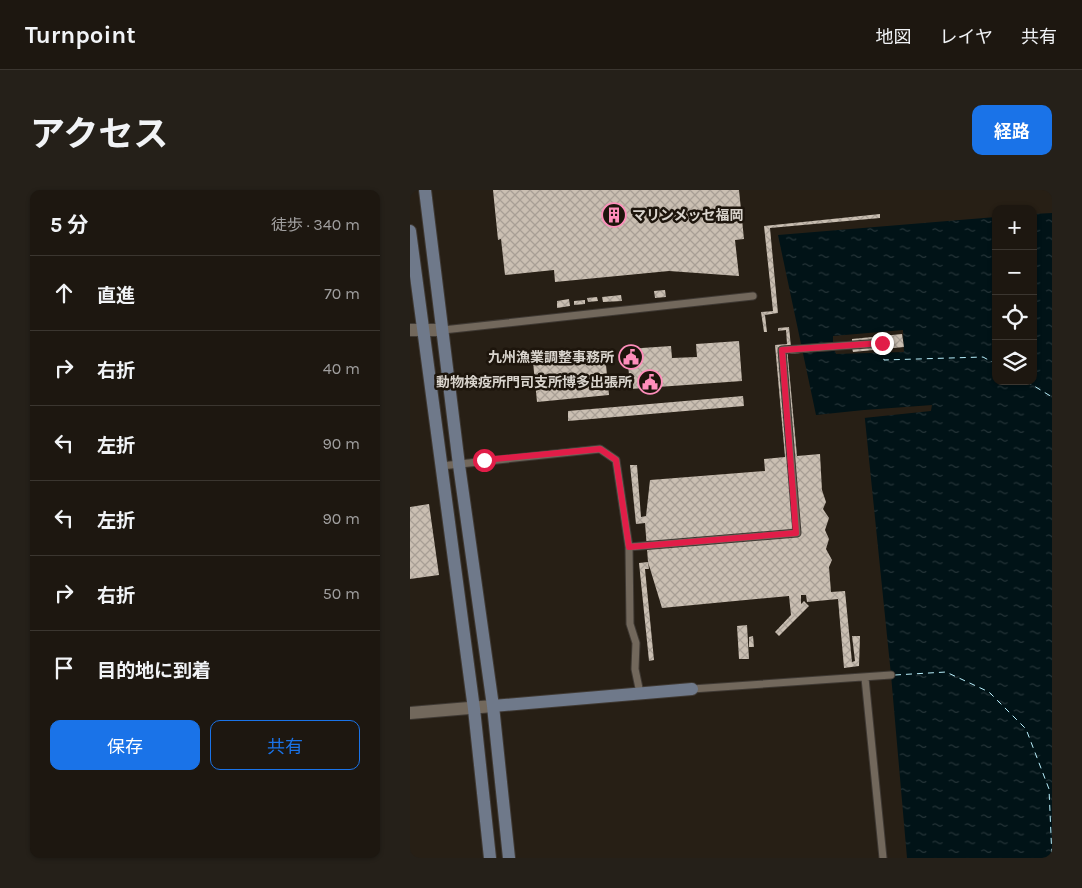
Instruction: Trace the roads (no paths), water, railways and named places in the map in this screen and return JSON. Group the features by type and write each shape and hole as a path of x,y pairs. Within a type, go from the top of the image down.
{"street":[{"path":"425,190 459,465 493,706 509,858"},
{"path":"410,231 416,329 441,466 474,709 490,858"},
{"path":"416,329 443,330"},
{"path":"410,713 692,689"}],"lane":[{"path":"443,330 753,296"},
{"path":"629,547 796,533 782,350 882,343"},
{"path":"441,466 600,449 616,460 629,547 630,624 636,642 635,669 640,693"},
{"path":"692,689 891,675"},
{"path":"865,678 883,858"}],"water":[{"path":"1052,213 1052,858 907,858 891,675 864,410 816,415 778,235 992,217 992,385 1037,385 1037,214"}],"place":[{"name":"マリンメッセ福岡","path":"614,215"},
{"name":"九州漁業調整事務所","path":"631,357"},
{"name":"動物検疫所門司支所博多出張所","path":"650,382"}]}
